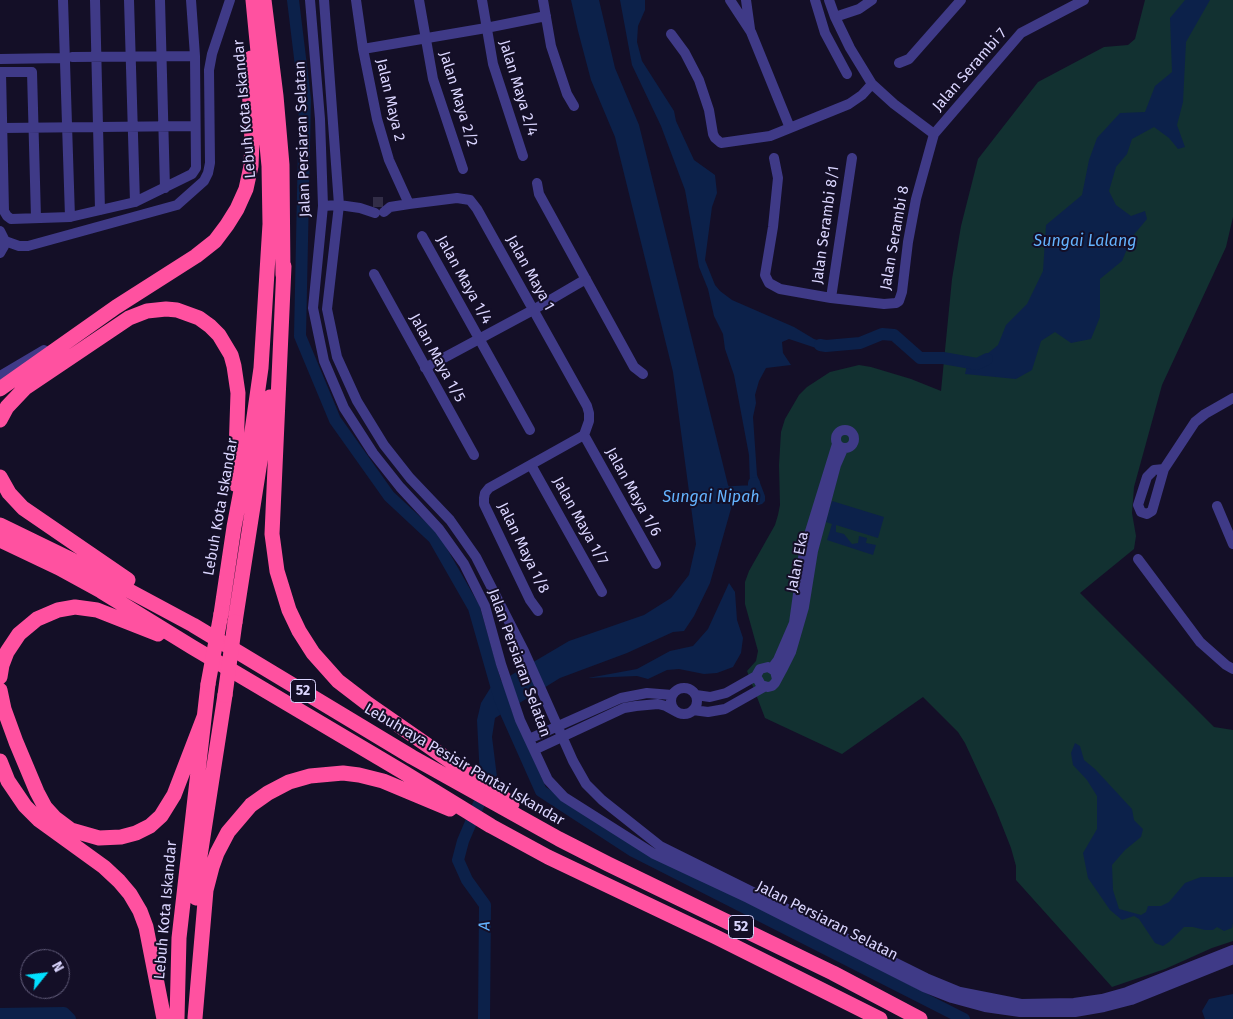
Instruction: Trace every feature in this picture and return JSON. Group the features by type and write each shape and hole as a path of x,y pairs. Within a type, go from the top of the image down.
{"highway":[{"name":"Lebuh Kota Iskandar","path":"195,1018 196,899 200,856 274,368 284,266 282,165 276,96 257,3"},
{"name":"Lebuh Kota Iskandar","path":"177,1019 179,938 208,684 234,528 252,438 261,368 270,224 269,166 257,3"},
{"path":"0,389 116,307 196,256 215,241 227,225 246,189 251,166 252,141 249,84 257,3"},
{"path":"284,266 272,534 277,572 288,610 313,653 338,681 353,694 491,789 559,839"},
{"path":"0,420 7,407 25,388 129,318 147,311 166,309 188,313 210,326 219,335 231,354 234,366 238,393 234,528"},
{"path":"0,478 9,493 23,508 193,625"},
{"name":"Lebuhraya Pesisir Pantai Iskandar","path":"0,525 52,549 193,625 412,757 559,839 825,969 920,1019"},
{"name":"52","path":"0,540 59,568 101,591 192,648 491,826 548,857 732,944 880,1019"},
{"path":"0,677 7,652 19,634 44,615 65,608 75,607 97,610 192,648"},
{"path":"0,690 4,709 16,742 45,807 55,818 78,833 99,838 121,837 136,833 150,826 161,816 174,795 204,717"},
{"path":"0,761 8,781 25,806 39,820 104,867 130,894 140,911 146,927 164,1019"},
{"path":"195,1018 206,890 212,867 222,843 236,822 252,805 268,793 289,782 310,776 331,773 358,775 383,781 491,826"}],"street":[{"path":"63,0 68,58 66,127 70,217"},
{"path":"95,0 100,210"},
{"path":"129,0 135,202"},
{"path":"160,0 165,188"},
{"path":"36,218 32,72 1,72 4,211 11,218 36,218 70,217 135,202 194,172 196,168 195,56 191,0"},
{"path":"5,241 19,246 28,246 177,205 204,181 210,163 209,70 212,54 230,0"},
{"name":"Jalan Persiaran Selatan","path":"310,0 320,119 323,206 313,308 324,362 344,408 373,454 400,487 439,529 464,564 485,606 501,664 529,739 548,780 564,797 654,854 748,898 924,987 952,998 986,1007 1020,1012 1075,1012 1104,1007 1131,1000 1233,959"},
{"name":"Jalan Persiaran Selatan","path":"324,0 339,205 327,309 337,357 357,401 384,445 410,478 450,520 476,557 524,651 557,727 586,784 602,800 660,846 926,978 960,992 1021,1004 1084,1002 1127,992 1233,950"},
{"name":"Jalan Maya 2","path":"356,0 363,49 380,127 389,160 408,204"},
{"name":"Jalan Maya 2/2","path":"419,0 424,38 433,79 463,169"},
{"name":"Jalan Maya 2/4","path":"482,0 492,64 523,156"},
{"path":"543,0 551,46 567,94 574,106"},
{"path":"730,0 751,32 790,128"},
{"path":"746,0 751,32"},
{"path":"815,0 820,21 836,55 848,74"},
{"path":"829,0 850,48 872,84 894,104 934,134"},
{"path":"835,17 859,9 872,0"},
{"path":"899,63 908,59 961,0"},
{"name":"Jalan Serambi 7","path":"934,134 1021,33 1084,0"},
{"path":"363,49 546,16"},
{"path":"671,34 685,53 699,80 709,110 713,134 718,141 726,144 770,136 849,104 862,95 872,84"},
{"path":"836,55 850,48"},
{"path":"0,59 195,56"},
{"path":"2,128 195,126"},
{"name":"Jalan Serambi 8","path":"774,158 778,178 766,280 771,285 780,289 831,298 892,304 899,301 902,292 908,242 916,199 934,134"},
{"name":"Jalan Serambi 8/1","path":"831,298 852,158"},
{"path":"537,183 539,194 634,367 642,374"},
{"name":"Jalan Maya 1","path":"323,206 339,205 360,208 457,198 470,200 477,209 587,406 589,421 584,435"},
{"path":"0,230 5,241 0,253"},
{"name":"Jalan Maya 1/4","path":"422,236 530,430"},
{"name":"Jalan Maya 1/5","path":"374,274 474,455"},
{"path":"425,368 586,279"},
{"path":"0,376 116,307"},
{"path":"1164,469 1194,422 1233,398"},
{"name":"Jalan Maya 1/8","path":"538,611 530,600 484,504 485,493 489,488 584,435"},
{"name":"Jalan Maya 1/6","path":"584,435 656,564"},
{"name":"Jalan Eka","path":"529,739 557,727 580,722 624,708 636,706 658,704 686,714 693,710 708,712 725,709 764,687 772,686 791,652 797,636 804,608 813,551 840,446 804,551 794,623 778,660 772,668 764,667 756,676 726,694 718,696 696,695 691,690 684,688 677,690 672,695 658,693 621,698 580,722 562,737 534,750"},
{"name":"Jalan Maya 1/7","path":"532,465 602,592"},
{"path":"1217,506 1233,544"},
{"path":"1138,559 1200,642 1233,669"},
{"path":"772,668 775,671 776,679"},
{"path":"756,676 758,683 764,687"},
{"path":"672,695 672,705 678,712"},
{"path":"693,710 697,700 696,695"},
{"path":"547,704 558,717 580,722 572,744 573,761"},
{"path":"593,815 602,800"}],"green space":[{"path":"1145,0 1233,0 1233,217 1226,247 1162,385 1134,487 1132,513 1136,536 1134,549 1080,593 1214,727 1233,730 1233,941 1212,948 1165,969 1112,987 1016,880 1016,866 1011,848 996,810 965,743 958,732 923,697 842,754 765,718 747,671 756,661 758,651 745,604 745,582 749,571 775,525 778,515 780,505 779,465 781,432 785,419 799,395 807,387 830,372 859,365 911,379 941,391 952,279 961,226 978,159 1038,82 1104,47 1128,45 1135,39"}],"water":[{"name":"Sungai Nipah","path":"571,0 599,0 615,68 639,125 728,485 732,493 732,505 710,583 694,616 684,631 673,632 627,653 560,678 495,718 492,737 498,785 496,789 480,778 477,720 481,703 491,687 569,641 644,615 671,598 689,575 696,544 673,372 615,137 591,80"},
{"path":"620,0 645,0 645,10 638,26 637,42 642,61 674,111 676,121 694,160 715,175 717,193 712,207 705,260 715,285 732,300 794,327 814,339 835,345 822,350 789,339 782,342 783,353 791,365 766,368 759,381 755,395 756,403 753,417 757,475 765,496 765,501 762,504 758,505 752,502 746,496 745,488 750,485 749,455 734,375 725,349 723,334 714,316 708,289 699,267 685,190 661,126 632,65"},
{"name":"Sungai Lalang","path":"1185,0 1210,0 1186,42 1183,102 1177,125 1185,147 1178,149 1169,138 1154,127 1132,139 1127,154 1116,167 1109,191 1116,205 1131,216 1145,211 1147,219 1132,237 1122,261 1100,279 1100,317 1091,339 1071,343 1055,332 1041,341 1032,370 1016,379 965,374 967,365 981,359 998,345 1006,325 1027,304 1043,271 1046,225 1082,195 1089,160 1097,138 1120,113 1145,112 1155,86 1172,72 1170,18"},
{"path":"832,501 884,517 878,538 836,525 836,532 844,534 852,544 858,543 859,536 867,538 866,543 876,545 873,555 827,540 832,524 826,522"},
{"path":"729,583 735,592 737,620 743,638 741,653 733,667 717,673 704,674 679,669 667,670 648,679 637,676 588,678 637,669 670,651 693,646 708,629"},
{"path":"1075,743 1080,746 1084,760 1095,769 1132,809 1134,820 1143,829 1141,837 1125,850 1112,865 1113,890 1119,909 1141,915 1146,912 1148,906 1161,906 1169,902 1185,883 1201,877 1233,877 1232,928 1224,931 1217,927 1213,930 1205,930 1184,927 1163,946 1155,943 1139,919 1134,916 1122,920 1110,910 1088,878 1083,853 1097,829 1097,796 1087,780 1073,765 1071,753"},
{"path":"1233,994 1233,1019 1205,1019 1202,1011 1209,999"}],"waterway":[{"path":"293,0 305,99 300,336 335,420 389,496 434,538 474,608 500,699 541,791 633,851 964,1019"},
{"path":"820,345 860,343 882,334 894,335 920,358 943,358 977,364 987,359"},
{"path":"715,493 754,491 754,483"},
{"name":"A","path":"484,1019 485,905 467,880 458,860 463,841 486,787"},
{"path":"0,1014 64,1013 70,1019"}],"tunnel":[{"path":"373,202 383,202"}]}
